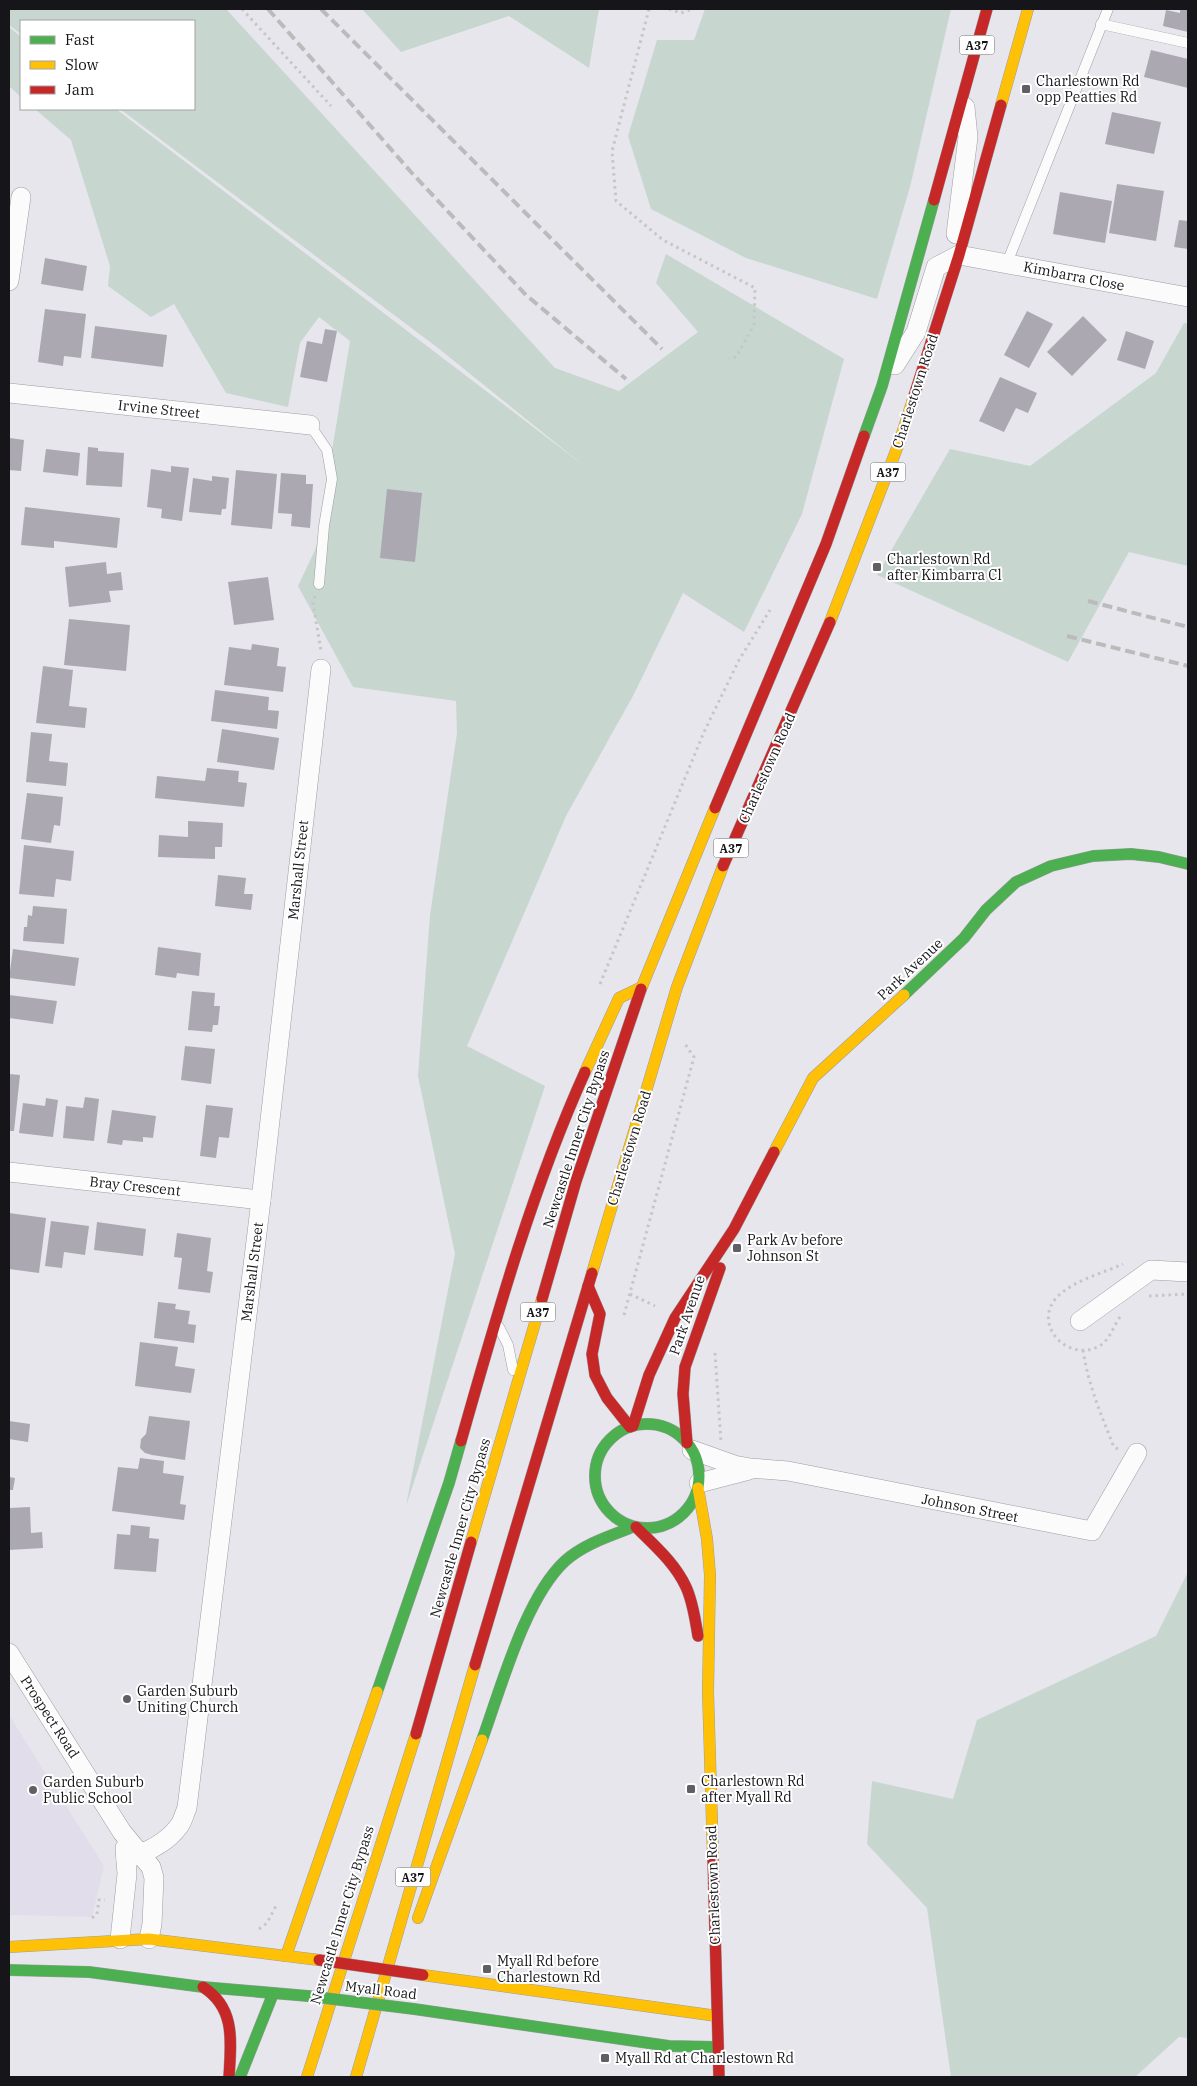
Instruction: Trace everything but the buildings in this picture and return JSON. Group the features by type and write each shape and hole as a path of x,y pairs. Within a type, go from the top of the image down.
{"main road":[{"name":"Charlestown Road","path":"642,987 786,636 826,544 882,386 987,9"},
{"name":"Charlestown Road","path":"588,1286 677,987 722,869 804,684 899,443 959,255 1028,9"},
{"name":"Park Avenue","path":"632,1427 649,1375 676,1318 686,1299 734,1229 814,1078 964,938 986,910 1016,882 1051,866 1093,856 1131,854 1188,864"},
{"path":"288,1963 449,1483 495,1322 528,1221 574,1097 619,998 642,987"},
{"name":"Newcastle Inner City Bypass","path":"307,2077 415,1736 576,1181 642,987"},
{"name":"Park Avenue","path":"690,1447 683,1394 686,1360 734,1229"},
{"path":"588,1286 600,1314 592,1354 596,1375 607,1398 632,1427 643,1424 660,1426 676,1433 690,1447"},
{"name":"A37","path":"356,2077 423,1841 588,1286"},
{"name":"Charlestown Road","path":"632,1427 616,1435 602,1450 595,1472 596,1482 604,1506 621,1521 635,1527 672,1565 686,1586 694,1612 708,1692"},
{"name":"Charlestown Road","path":"690,1447 697,1464 710,1575 708,1692 719,2077"},
{"path":"415,1926 519,1638 532,1609 549,1582 567,1559 588,1546 635,1527 664,1525 676,1518 691,1503 699,1485"},
{"name":"Myall Road","path":"9,1947 120,1944 288,1963 319,1960 717,2016"},
{"path":"361,2077 402,1963"},
{"path":"9,1970 127,1969 203,1987 275,1989 240,2077"},
{"path":"203,1987 220,1999 226,2015 231,2038 229,2077"},
{"name":"Myall Road","path":"275,1989 308,1989 335,2000 414,2009 669,2046 718,2048"}],"street":[{"name":"Charlestown Road","path":"882,386 916,332 936,267 959,255 955,229 968,137 964,97"},
{"path":"9,281 21,197"},
{"name":"Kimbarra Close","path":"959,255 1188,297"},
{"name":"Irvine Street","path":"9,393 310,425"},
{"name":"Marshall Street","path":"134,1857 170,1837 180,1825 186,1808 261,1200 321,669"},
{"name":"Bray Crescent","path":"9,1172 261,1200"},
{"path":"1080,1321 1151,1270 1188,1272"},
{"name":"Johnson Street","path":"690,1447 734,1465 780,1470 1092,1531 1134,1457"},
{"name":"Johnson Street","path":"699,1485 735,1473 760,1469"},
{"name":"Prospect Road","path":"9,1653 122,1832 134,1857 150,1864 154,1875 152,1924 145,1946"},
{"path":"120,1944 124,1900 134,1857"}],"lane":[{"path":"1007,263 1108,9"},
{"path":"1101,24 1188,43"},
{"path":"310,425 327,450 332,478 324,526 319,584"},
{"path":"495,1322 508,1345 516,1391"}],"path":[{"path":"242,9 331,106"},
{"path":"649,9 612,151 616,201 663,240 755,288 754,325 736,357 729,359"},
{"path":"669,9 681,13 692,9"},
{"path":"319,584 314,602 323,658 321,669"},
{"path":"739,660 774,602"},
{"path":"623,1319 694,1057"},
{"path":"630,1294 662,1309"},
{"path":"1083,1350 1086,1372 1114,1446 1134,1457"},
{"path":"715,1352 721,1444"},
{"path":"99,1900 124,1900"},
{"path":"257,1931 261,1928 270,1927"}],"shaded area":[{"path":"9,9 226,9 555,368 619,391 698,332 656,283 666,254 844,359 802,514 744,632 683,593 634,694 566,816 467,1046 545,1086 406,1506 455,1254 418,1076 430,915 457,733 456,701 353,687 298,586 316,548 350,341 319,317 300,343 288,407 226,393 174,304 151,317 108,286 110,266 71,140 36,110 117,110 583,465 438,348 121,110 195,110 195,20 20,20 20,33 9,25"},
{"path":"362,9 599,9 589,68 509,16 401,52"},
{"path":"705,9 951,9 910,187 877,299 746,258 651,209 628,136 657,40 694,40"},
{"path":"9,27 20,36 20,96 9,86"},
{"path":"1184,323 1188,324 1188,566 1129,552 1068,662 877,575 950,449 1030,466 1156,373"},
{"path":"1188,1572 1188,2038 1179,2037 1135,2077 951,2077 927,1908 867,1844 872,1781 953,1799 977,1720 1156,1636"},
{"name":"Garden Suburb Public School","path":"9,1715 104,1866 92,1917 9,1915"}],"railway":[{"path":"268,9 411,172 526,295 626,379"},
{"path":"321,9 662,349"},
{"path":"1088,601 1188,627"},
{"path":"1067,636 1188,666"}],"traffic: fast":[{"path":"864,436 882,386 934,200"},
{"path":"904,995 964,938 986,910 1016,882 1051,866 1093,856 1131,854 1159,857 1188,864"},
{"path":"647,1424 667,1428 684,1439 695,1456 699,1476 695,1496 684,1513 667,1524 647,1528 627,1524 610,1513 599,1496 595,1476 599,1456 610,1439 627,1428 647,1424"},
{"path":"377,1692 449,1483 461,1441"},
{"path":"482,1740 506,1670 526,1620 551,1577 565,1561 580,1550 633,1527"},
{"path":"9,1970 89,1972 203,1987 308,1996"},
{"path":"240,2077 273,1994"},
{"path":"308,1996 414,2009"},
{"path":"414,2009 669,2046 718,2047"}],"traffic: slow":[{"path":"1001,105 1028,9"},
{"path":"830,622 899,443 914,396"},
{"path":"641,989 715,808"},
{"path":"592,1273 677,987 723,866"},
{"path":"585,1072 619,998 640,988"},
{"path":"774,1152 813,1078 904,995"},
{"path":"471,1542 542,1299"},
{"path":"698,1488 707,1539 710,1575 708,1692 713,1856"},
{"path":"356,2077 475,1665"},
{"path":"286,1956 377,1692"},
{"path":"307,2077 416,1734"},
{"path":"418,1918 482,1740"},
{"path":"9,1947 149,1939 319,1960"},
{"path":"423,1975 717,2016"}],"traffic: jam":[{"path":"934,200 987,9"},
{"path":"914,396 959,255 1001,105"},
{"path":"715,808 826,544 864,436"},
{"path":"723,866 830,622"},
{"path":"542,1299 576,1181 641,989"},
{"path":"461,1441 516,1254 548,1162 585,1072"},
{"path":"633,1426 649,1375 675,1318 734,1229 774,1152"},
{"path":"687,1443 683,1394 685,1367 720,1268"},
{"path":"475,1665 592,1273"},
{"path":"588,1286 600,1314 592,1354 595,1375 607,1398 630,1427"},
{"path":"636,1527 664,1555 681,1578 694,1611 698,1636"},
{"path":"416,1734 471,1542"},
{"path":"713,1856 719,2077"},
{"path":"319,1960 423,1975"},
{"path":"203,1987 214,1995 226,2015 230,2039 229,2077"}],"place":[{"name":"Charlestown Rd opp Peatties Rd","path":"1026,89"},
{"name":"Charlestown Rd after Kimbarra Cl","path":"877,567"},
{"name":"Park Av before Johnson St","path":"737,1248"},
{"name":"Garden Suburb Uniting Church","path":"127,1699"},
{"name":"Charlestown Rd after Myall Rd","path":"691,1789"},
{"name":"Garden Suburb Public School","path":"33,1790"},
{"name":"Myall Rd before Charlestown Rd","path":"487,1969"},
{"name":"Myall Rd at Charlestown Rd","path":"605,2058"}]}
